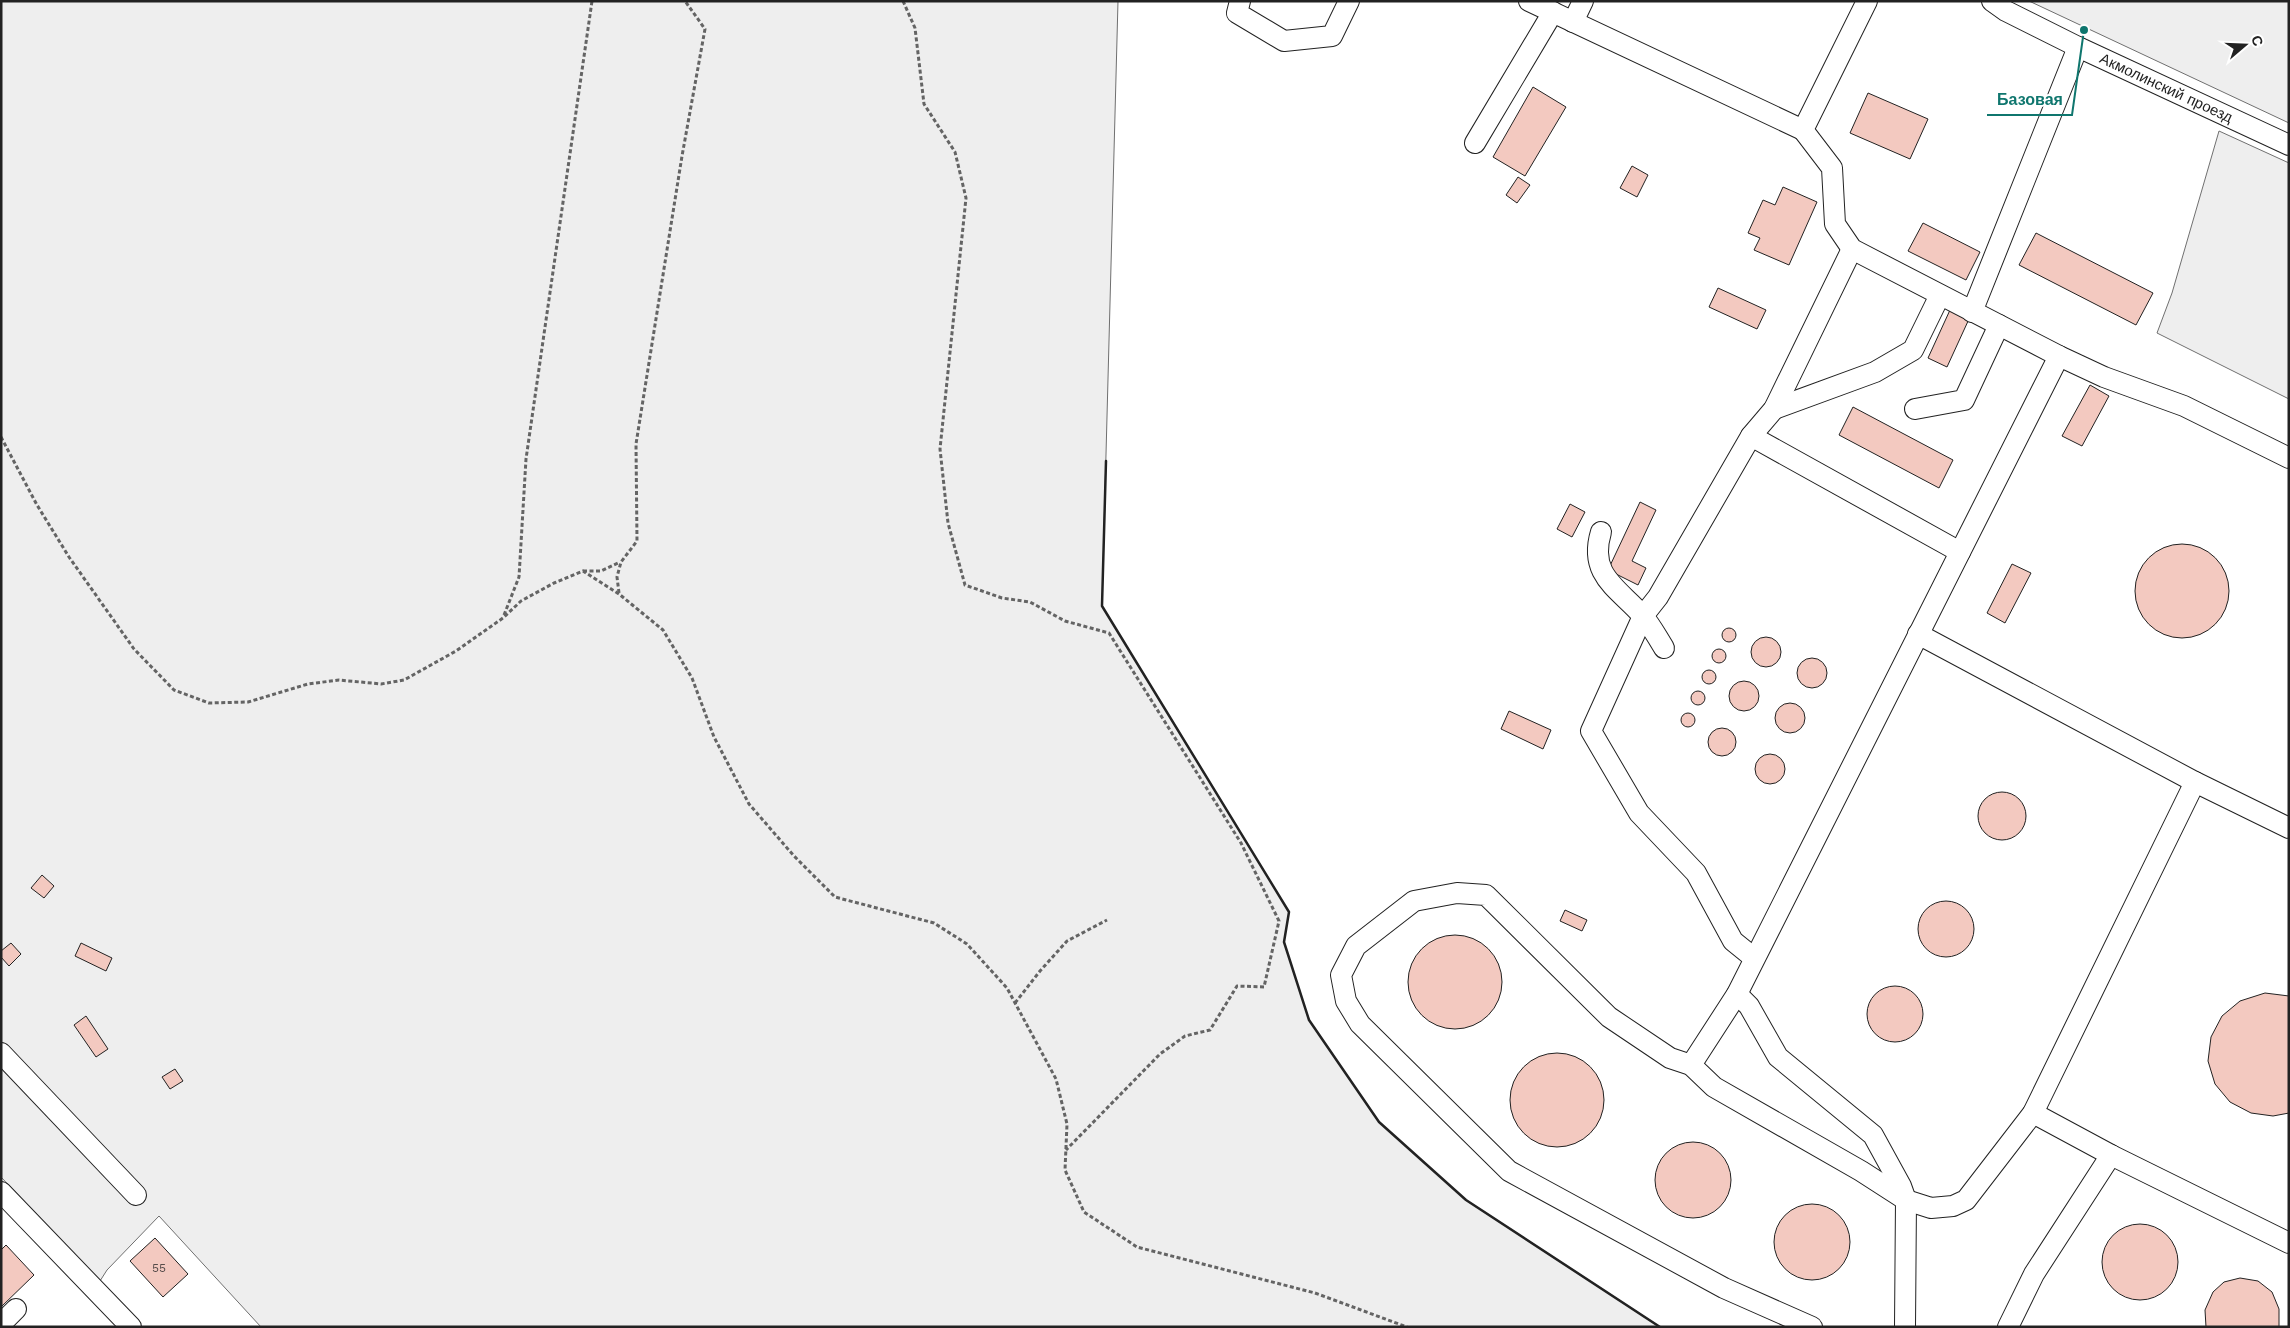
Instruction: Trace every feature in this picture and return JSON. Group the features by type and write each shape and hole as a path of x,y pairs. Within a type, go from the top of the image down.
{"street":[{"path":"1240,1 1237,13 1284,41 1332,36 1349,1"},
{"path":"1529,1 1803,130 1832,168 1835,224 1852,250 2059,356 2104,377 2184,406 2289,458"},
{"path":"1573,22 1583,1"},
{"path":"1803,130 1867,1"},
{"name":"Акмолинский проезд","path":"1992,1 2006,11 2078,47 2289,145"},
{"path":"1475,143 1553,12"},
{"path":"1972,312 2078,47"},
{"path":"1754,958 1733,941 1696,872 1639,814 1591,731 1643,616 1658,597 1751,436 1774,409 1852,250"},
{"path":"1774,409 1875,372 1913,350 1940,295"},
{"path":"1915,409 1964,400 1999,325"},
{"path":"1691,1065 1738,994 1754,958 2059,356"},
{"path":"1751,436 1960,552"},
{"path":"1601,532 1596,546 1604,577 1643,616 1664,648"},
{"path":"1918,634 2195,782 2289,828"},
{"path":"1812,1327 1724,1288 1509,1171 1360,1024 1346,1001 1341,975 1356,946 1414,901 1457,893 1486,895 1609,1017 1670,1058 1691,1065 1714,1087 1861,1171 1906,1200 1931,1208 1953,1206 1966,1200 2033,1113 2195,782"},
{"path":"1738,994 1749,1006 1778,1057 1873,1135 1901,1186 1906,1200 1905,1327"},
{"path":"1,1053 136,1195"},
{"path":"2033,1113 2111,1155 2289,1243"},
{"path":"2008,1327 2034,1274 2111,1155"},
{"path":"1,1192 131,1327"},
{"path":"1,1324 16,1309"}],"path":[{"path":"503,618 519,577 526,459 592,1"},
{"path":"619,594 617,577 621,562 637,541 636,444 704,29 685,1"},
{"path":"903,1 915,28 924,104 955,152 966,198 940,450 948,523 965,586 1002,598 1030,602 1065,621 1109,633 1241,843 1279,921 1264,987 1237,986 1210,1030 1185,1036 1160,1054 1066,1151"},
{"path":"1,437 37,505 74,565 134,648 174,690 209,702 248,702 308,684 339,680 381,684 404,680 430,667 503,618 521,601 554,583 583,572 601,571 621,562"},
{"path":"583,572 619,594 663,630 692,678 714,737 749,804 794,856 835,897 934,923 967,944 1007,988 1056,1079 1067,1124 1065,1170 1084,1212 1137,1247 1315,1293 1407,1327"},
{"path":"1015,1003 1040,971 1068,941 1107,920"}],"shaded area":[{"path":"1,1 1118,1 1102,606 1289,912 1284,942 1309,1020 1379,1122 1466,1200 1660,1327 261,1327 159,1216 107,1270 100,1281 1,1177"},
{"path":"2029,1 2289,1 2289,123"},
{"path":"2219,131 2289,163 2289,399 2157,333 2172,293"}],"building":[{"path":"1533,87 1566,107 1525,176 1493,157"},
{"path":"1868,93 1928,119 1910,159 1850,133"},
{"path":"1632,166 1648,175 1637,197 1620,188"},
{"path":"1518,177 1530,185 1517,203 1506,195"},
{"path":"1783,187 1817,202 1789,265 1754,250 1760,238 1748,233 1763,200 1775,205"},
{"path":"1923,223 1980,252 1966,280 1908,251"},
{"path":"2036,233 2153,293 2136,325 2019,265"},
{"path":"1718,288 1766,310 1757,329 1709,307"},
{"path":"1950,310 1969,319 1947,367 1928,358"},
{"path":"2090,385 2109,396 2082,446 2062,436"},
{"path":"1853,407 1953,460 1939,488 1839,435"},
{"path":"1640,502 1656,510 1632,561 1646,568 1638,585 1608,570"},
{"path":"1570,504 1585,512 1572,537 1557,529"},
{"path":"2182,544 2200,548 2215,558 2225,573 2229,591 2225,609 2215,624 2200,634 2182,638 2164,634 2149,624 2139,609 2135,591 2139,573 2149,558 2164,548"},
{"path":"2012,564 2031,573 2005,623 1987,613"},
{"path":"1726,628 1732,628 1736,635 1732,642 1726,642 1722,638 1722,632"},
{"path":"1766,637 1777,641 1781,652 1777,663 1766,667 1755,663 1751,652 1755,641"},
{"path":"1716,649 1722,649 1726,656 1722,663 1716,663 1712,659 1712,653"},
{"path":"1812,658 1823,662 1827,673 1823,684 1812,688 1801,684 1797,673 1801,662"},
{"path":"1706,670 1712,670 1716,677 1712,684 1706,684 1702,680 1702,674"},
{"path":"1744,681 1755,685 1759,696 1755,707 1744,711 1733,707 1729,696 1733,685"},
{"path":"1695,691 1701,691 1705,698 1701,705 1695,705 1691,701 1691,695"},
{"path":"1790,703 1801,707 1805,718 1801,729 1790,733 1779,729 1775,718 1779,707"},
{"path":"1509,711 1551,730 1543,749 1501,729"},
{"path":"1685,713 1691,713 1695,720 1691,727 1685,727 1681,723 1681,717"},
{"path":"1722,728 1732,732 1736,742 1732,752 1722,756 1712,752 1708,742 1712,732"},
{"path":"1770,754 1781,758 1785,769 1781,780 1770,784 1759,780 1755,769 1759,758"},
{"path":"1997,792 2007,792 2016,796 2022,802 2025,807 2025,825 2016,836 2007,840 1997,840 1988,836 1982,830 1978,821 1978,811 1982,802 1988,796"},
{"path":"42,875 54,886 44,898 31,888"},
{"path":"1940,901 1952,901 1962,905 1970,913 1974,929 1970,945 1962,953 1952,957 1940,957 1930,953 1922,945 1918,935 1918,923 1922,913 1930,905"},
{"path":"1565,910 1587,920 1582,931 1560,921"},
{"path":"1455,935 1473,939 1488,949 1498,964 1502,982 1498,1000 1488,1015 1473,1025 1455,1029 1437,1025 1422,1015 1412,1000 1408,982 1412,964 1422,949 1437,939"},
{"path":"11,943 21,954 9,966 1,957 1,951"},
{"path":"81,943 112,958 106,971 75,956"},
{"path":"1889,986 1901,986 1911,990 1919,998 1923,1014 1919,1030 1911,1038 1901,1042 1889,1042 1879,1038 1871,1030 1867,1020 1867,1008 1871,998 1879,990"},
{"path":"2265,993 2289,996 2289,1113 2273,1116 2251,1113 2230,1102 2215,1084 2208,1061 2211,1037 2222,1016 2240,1001"},
{"path":"86,1016 108,1049 96,1057 74,1025"},
{"path":"1557,1053 1575,1057 1590,1067 1600,1082 1604,1100 1600,1118 1590,1133 1575,1143 1557,1147 1539,1143 1524,1133 1514,1118 1510,1100 1514,1082 1524,1067 1539,1057"},
{"path":"175,1069 183,1081 170,1089 162,1077"},
{"path":"1693,1142 1708,1145 1720,1153 1728,1165 1731,1180 1728,1195 1720,1207 1708,1215 1693,1218 1678,1215 1666,1207 1658,1195 1655,1180 1658,1165 1666,1153 1678,1145"},
{"path":"1812,1204 1827,1207 1839,1215 1847,1227 1850,1242 1847,1257 1839,1269 1827,1277 1812,1280 1797,1277 1785,1269 1777,1257 1774,1242 1777,1227 1785,1215 1797,1207"},
{"path":"2140,1224 2155,1227 2167,1235 2175,1247 2178,1262 2175,1277 2167,1289 2155,1297 2140,1300 2125,1297 2113,1289 2105,1277 2102,1262 2105,1247 2113,1235 2125,1227"},
{"path":"155,1238 188,1274 163,1297 130,1261"},
{"path":"6,1245 34,1275 1,1307 1,1250"},
{"path":"2240,1278 2258,1281 2272,1292 2279,1309 2279,1327 2206,1327 2205,1310 2213,1292 2224,1282"}],"wall":[{"path":"1106,461 1102,606 1289,912 1284,942 1309,1020 1379,1122 1466,1200 1660,1327"}],"place":[{"name":"Базовая","path":"2084,30"}]}
